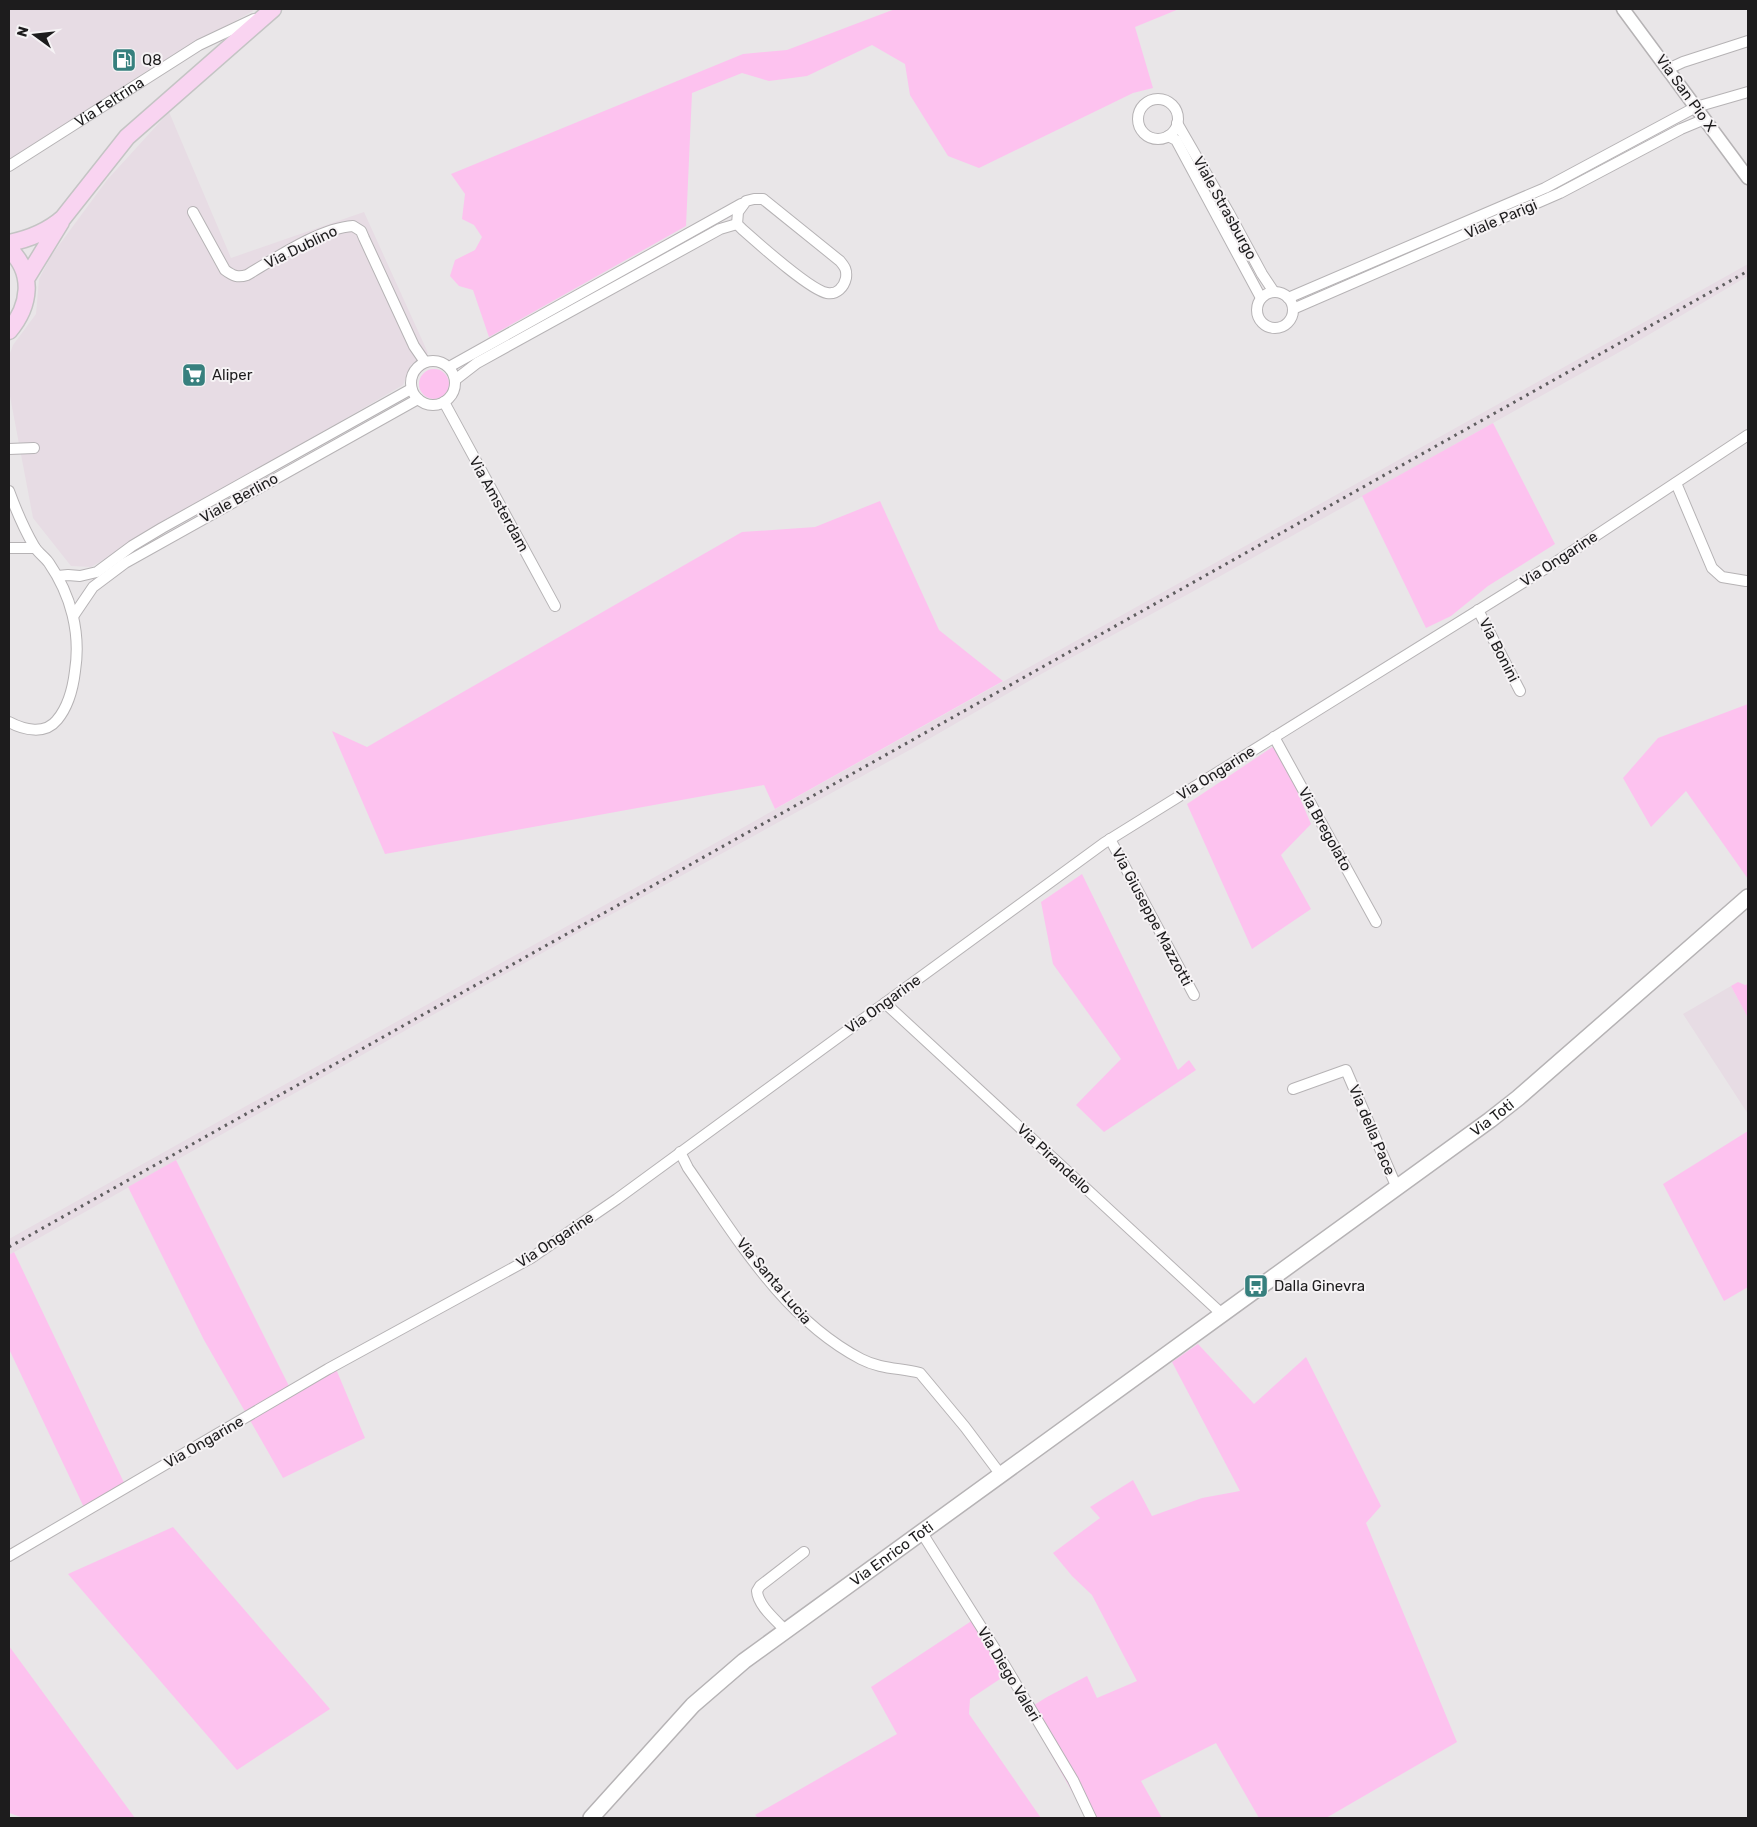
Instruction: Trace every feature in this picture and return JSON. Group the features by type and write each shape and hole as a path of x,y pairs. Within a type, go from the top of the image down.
{"main road":[{"name":"Via Feltrina","path":"9,331 21,316 26,298 26,279 63,218 127,138 269,11"},
{"name":"Via Feltrina","path":"9,243 35,236 53,227 63,218"},
{"path":"9,249 21,265 26,279"},
{"name":"Via Toti","path":"1221,1317 1469,1136 1518,1098 1748,897"},
{"name":"Via Enrico Toti","path":"592,1818 693,1705 744,1661 1221,1317"}],"street":[{"name":"Via San Pio X","path":"1623,9 1748,178"},
{"name":"Via Feltrina","path":"9,166 190,51 269,11"},
{"path":"1668,69 1683,62 1748,41"},
{"name":"Viale Parigi","path":"1288,298 1546,188 1696,107 1748,92"},
{"name":"Viale Strasburgo","path":"1261,298 1176,140 1168,136 1156,138 1142,130 1138,120 1141,109 1150,100 1163,99 1174,107 1178,118 1177,123 1274,292"},
{"name":"Viale Parigi","path":"1261,298 1257,306 1257,312 1262,323 1272,328 1283,326 1291,319 1293,309 1560,193 1681,129 1705,119"},
{"path":"1168,136 1177,123"},
{"path":"449,367 746,201 754,199 763,199 840,261 846,268 844,285 835,293 828,294 812,287 742,230 737,224 738,212 742,204"},
{"name":"Via Dublino","path":"193,212 226,270 232,275 241,277 316,236 344,226 353,226 361,231 414,346 425,362"},
{"path":"455,380 477,363 720,228 737,224"},
{"path":"1261,298 1274,292 1279,293 1288,298 1293,309"},
{"path":"438,361 449,367 455,380 453,392 444,402 431,405 418,400 411,389 414,371 425,362 438,361"},
{"name":"Viale Berlino","path":"58,576 80,576 96,572 132,546 162,528 411,389"},
{"name":"Viale Berlino","path":"74,615 93,587 125,563 418,400"},
{"name":"Via Amsterdam","path":"444,402 555,606"},
{"name":"Via Ongarine","path":"9,1556 328,1369 531,1258 617,1200 680,1152 1110,839 1556,562 1748,435"},
{"path":"9,449 34,448"},
{"path":"1676,483 1712,568 1722,577 1746,581"},
{"path":"9,491 20,519 35,548 48,561 58,576 74,615 77,659 73,683 63,712 52,726 36,731 17,727 9,722"},
{"path":"9,548 35,548"},
{"name":"Via Bonini","path":"1478,610 1520,691"},
{"name":"Via Bregolato","path":"1274,737 1376,922"},
{"name":"Via Giuseppe Mazzotti","path":"1110,839 1194,995"},
{"name":"Via Pirandello","path":"885,1003 1221,1317"},
{"name":"Via della Pace","path":"1293,1089 1346,1070 1397,1188"},
{"name":"Via Santa Lucia","path":"680,1152 688,1168 754,1262 800,1316 862,1360 882,1367 920,1373 965,1427 1001,1475"},
{"name":"Via Diego Valeri","path":"922,1533 996,1649 1072,1780 1091,1818"},
{"path":"786,1631 757,1597 757,1591 760,1586 804,1552"}],"shaded area":[{"path":"9,9 252,9 253,11 156,65 9,160"},
{"path":"895,9 1179,9 1135,27 1153,88 1133,93 979,168 948,156 910,95 905,64 872,45 807,76 769,81 742,73 692,93 686,226 489,337 473,290 459,286 450,276 455,260 475,250 482,237 474,225 462,219 465,194 451,174 743,54 787,50"},
{"path":"169,112 231,258 364,212 428,353 411,365 403,385 91,567 71,566 33,518 9,391 9,356 13,345 36,314 39,279 51,256 107,180"},
{"path":"1748,264 1748,276 1623,350 1192,592 1043,673 915,747 574,935 9,1255 9,1239"},
{"path":"434,369 445,373 449,384 445,395 434,399 423,395 419,384 423,373"},
{"path":"1493,423 1555,544 1488,586 1451,616 1426,628 1362,496"},
{"path":"880,501 939,630 1003,681 775,809 764,785 385,854 332,731 367,747 742,532 815,527"},
{"path":"1748,704 1748,879 1686,791 1651,827 1623,778 1658,738"},
{"path":"1277,744 1311,824 1281,855 1311,909 1252,949 1187,804"},
{"path":"1082,874 1178,1070 1189,1060 1196,1070 1104,1132 1076,1105 1121,1059 1053,964 1041,902"},
{"path":"1738,982 1745,985 1748,984 1748,1018 1731,986"},
{"path":"1731,986 1748,1018 1748,1114 1683,1014"},
{"path":"1748,1131 1748,1287 1724,1301 1663,1184"},
{"path":"176,1160 292,1392 336,1369 365,1438 283,1478 204,1340 128,1187"},
{"path":"14,1252 128,1491 88,1516 9,1349 9,1255"},
{"path":"1198,1344 1254,1404 1306,1357 1381,1506 1366,1523 1457,1742 1326,1818 1259,1818 1216,1743 1141,1781 1162,1818 1087,1818 1026,1710 1087,1676 1097,1698 1137,1681 1092,1595 1072,1576 1053,1553 1100,1518 1090,1507 1133,1480 1152,1516 1202,1498 1240,1491 1172,1362"},
{"path":"173,1527 330,1709 237,1770 68,1574"},
{"path":"973,1620 1006,1675 970,1699 969,1714 1041,1818 758,1818 755,1815 897,1734 871,1687"},
{"path":"9,1646 135,1818 24,1818 9,1813"}],"railway":[{"path":"9,1247 1748,271"}],"place":[{"name":"Q8","path":"124,60"},
{"name":"Aliper","path":"194,375"},
{"name":"Dalla Ginevra","path":"1256,1286"}]}
